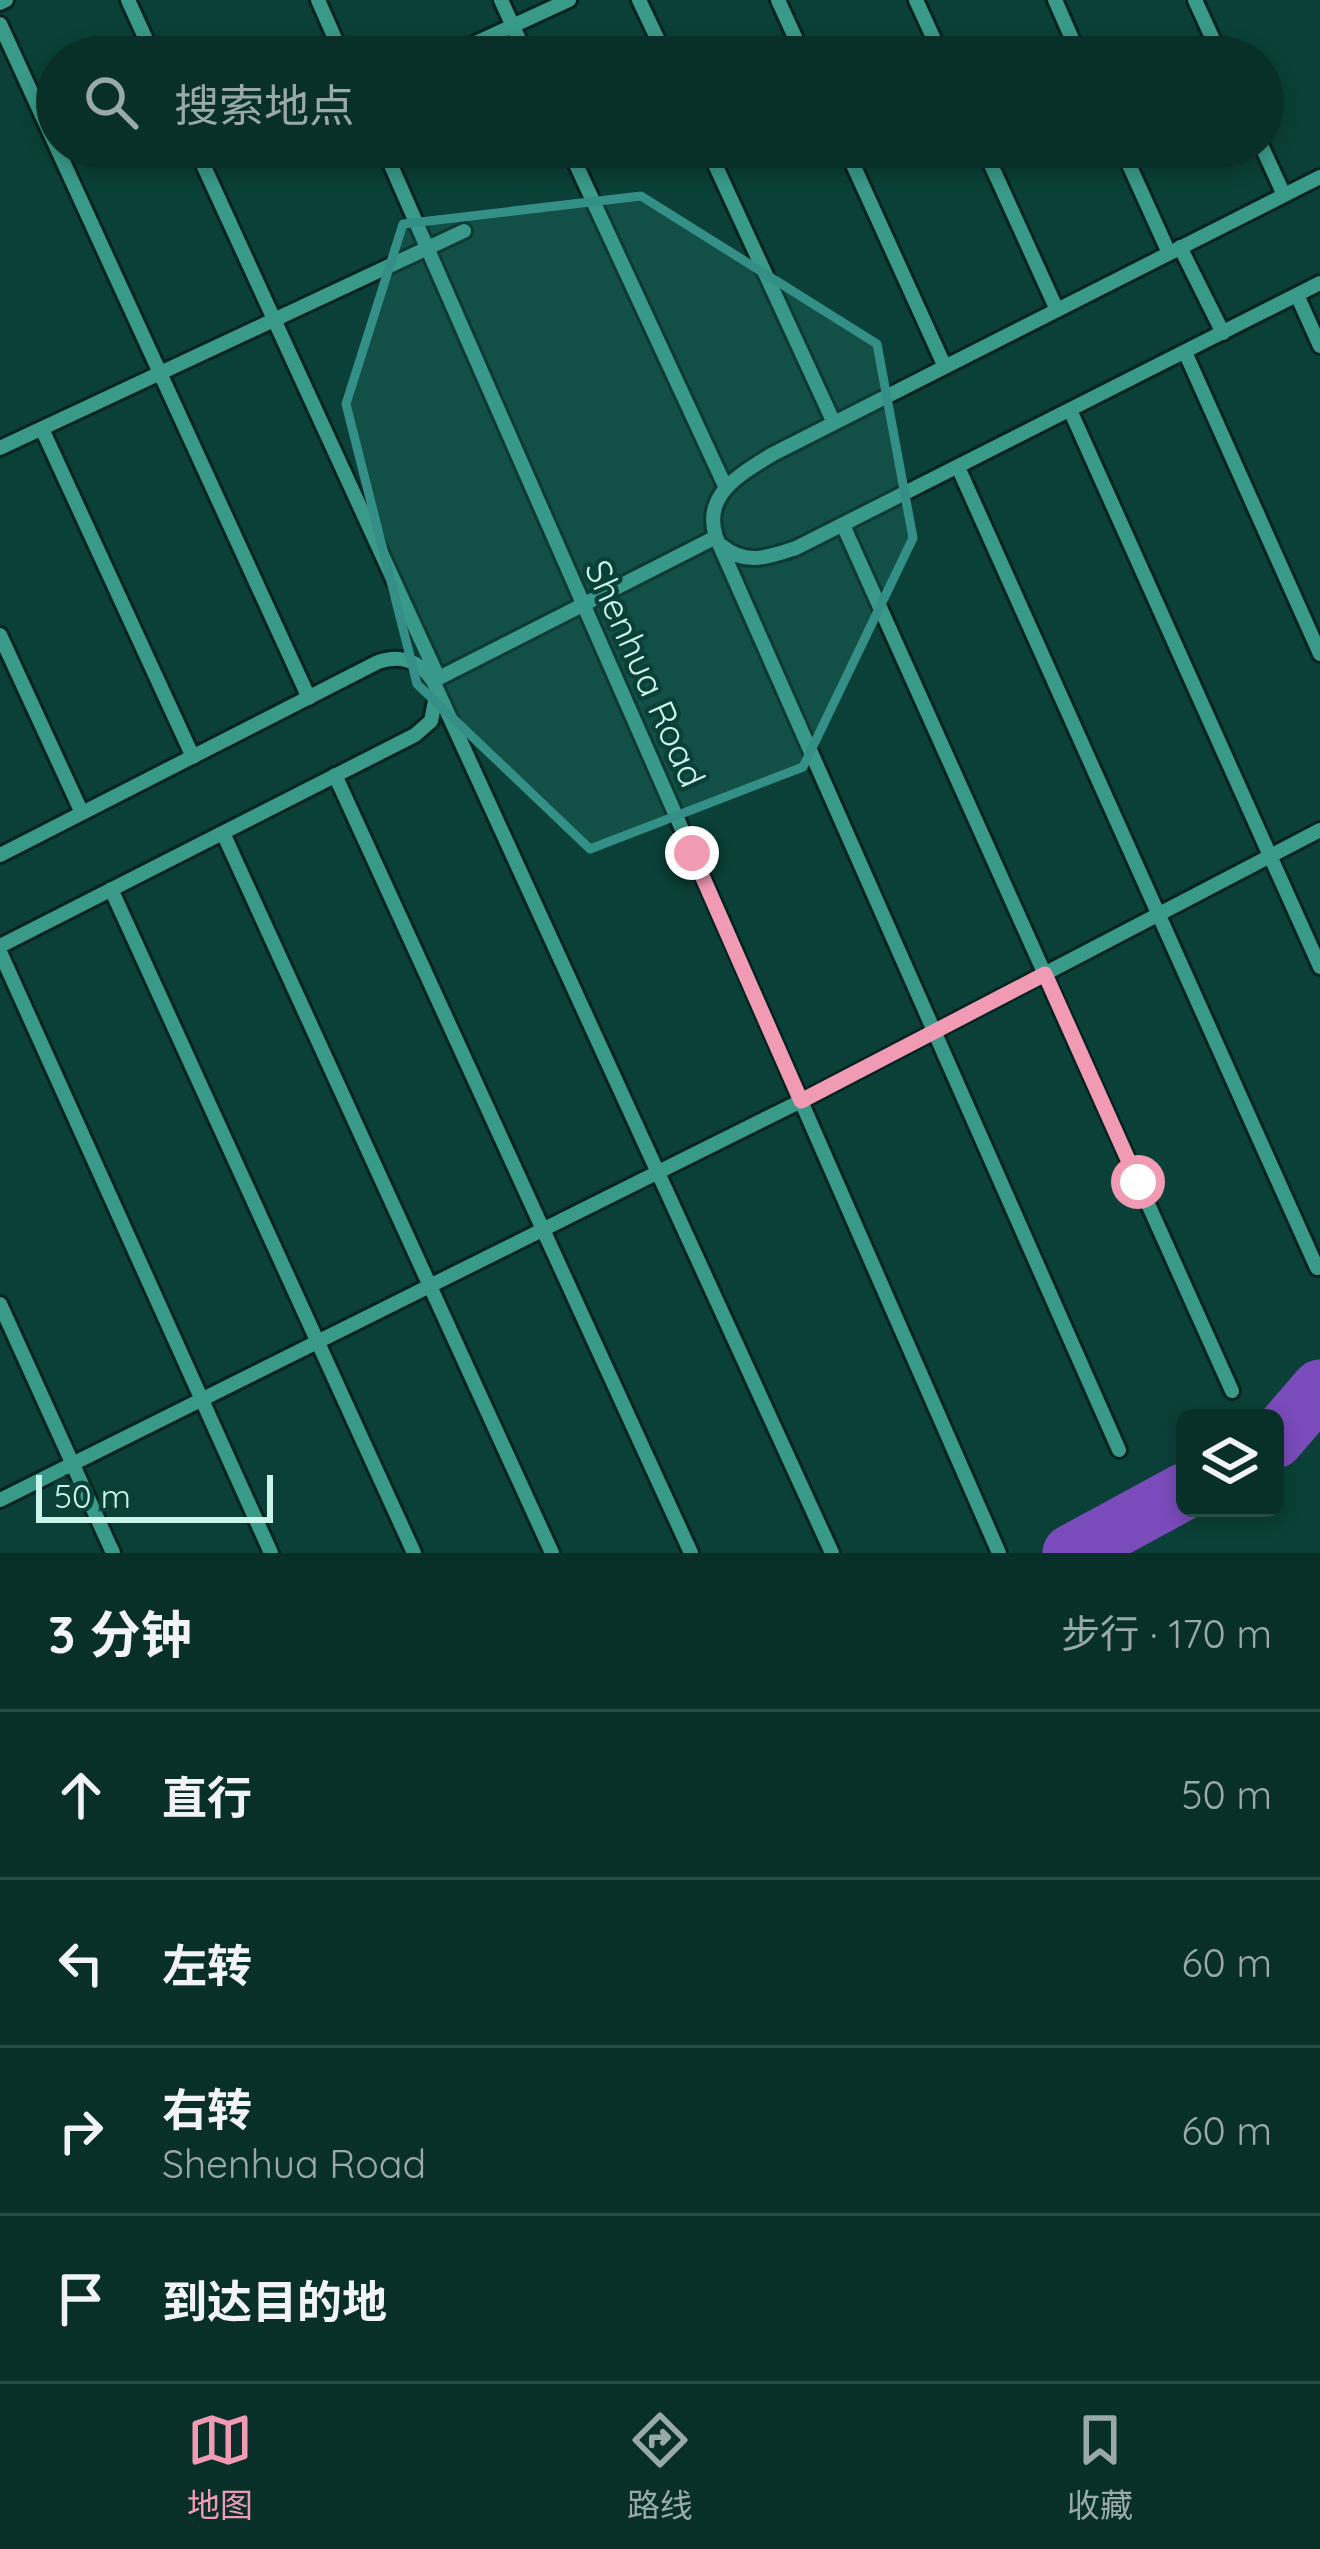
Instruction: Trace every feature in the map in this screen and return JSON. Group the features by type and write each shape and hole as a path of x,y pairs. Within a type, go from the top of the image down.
{"lane":[{"path":"128,0 144,36"},
{"path":"318,0 334,36"},
{"path":"501,0 518,36"},
{"path":"491,36 569,0"},
{"path":"640,0 656,36"},
{"path":"778,0 794,36"},
{"path":"916,0 932,36"},
{"path":"1054,0 1070,36"},
{"path":"1195,0 1211,36"},
{"path":"0,24 36,103"},
{"path":"66,168 309,698"},
{"path":"205,168 832,1553"},
{"name":"Shenhua Road","path":"392,168 998,1553"},
{"path":"578,168 726,488"},
{"path":"717,168 834,423"},
{"path":"855,168 945,367"},
{"path":"993,168 1057,310"},
{"path":"1132,168 1223,333"},
{"path":"1272,168 1284,195"},
{"path":"1119,1450 716,537 713,508 726,488 773,454 1320,177"},
{"path":"0,448 464,231"},
{"path":"716,537 731,554 758,559 796,548 1320,284"},
{"path":"1297,295 1320,346"},
{"path":"1185,352 1320,654"},
{"path":"1070,410 1320,968"},
{"path":"42,429 193,757"},
{"path":"958,467 1317,1268"},
{"path":"843,525 1232,1391"},
{"path":"436,679 716,537"},
{"path":"0,635 82,813"},
{"path":"0,855 388,659 419,665 446,693"},
{"path":"272,1553 0,949 424,729 437,701 436,679"},
{"path":"335,775 691,1553"},
{"path":"0,1500 801,1101 1320,830"},
{"path":"223,832 552,1553"},
{"path":"111,890 414,1553"},
{"path":"0,1304 113,1553"}],"highlighted area":[{"path":"641,196 877,344 913,538 803,767 590,849 417,684 346,404 403,224"}],"waterway":[{"path":"1284,1430 1320,1388"},
{"path":"1071,1553 1176,1496"}],"route":[{"path":"692,853 801,1101 1045,974 1138,1182"}]}
